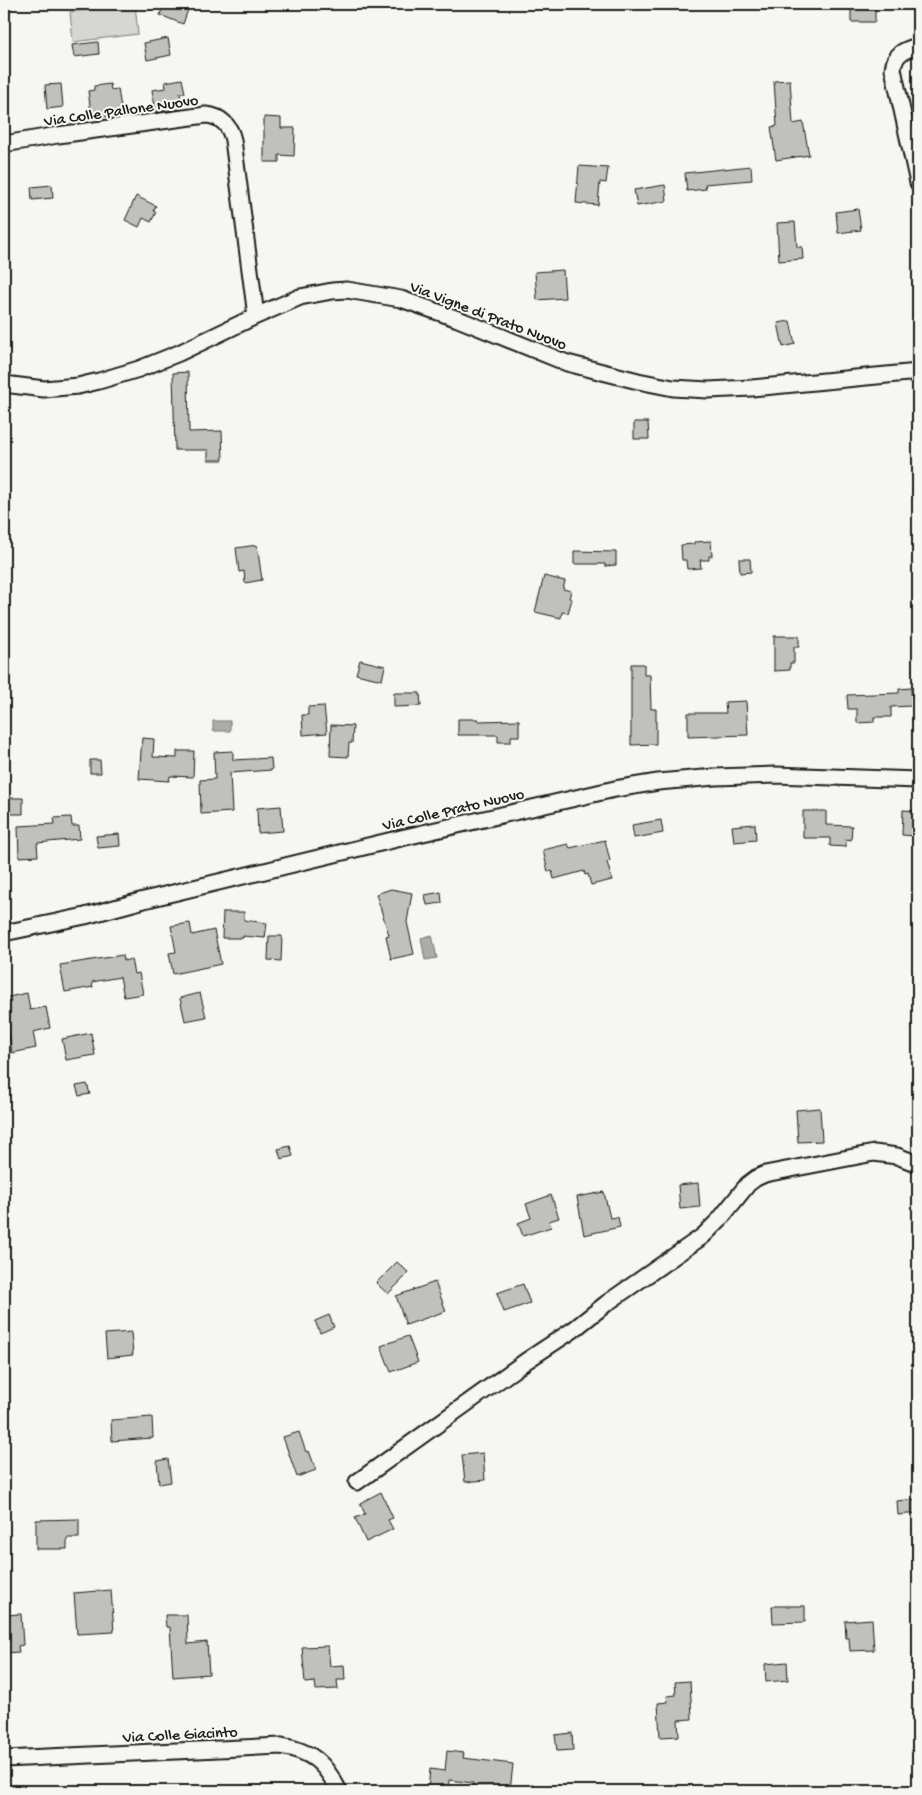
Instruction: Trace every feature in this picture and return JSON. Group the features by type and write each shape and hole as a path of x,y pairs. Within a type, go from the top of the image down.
{"street":[{"path":"918,46 900,53 894,62 893,69 915,152 918,183"},
{"name":"Via Colle Pallone Nuovo","path":"4,144 206,114 218,118 228,128 233,140 256,316"},
{"name":"Via Vigne di Prato Nuovo","path":"4,384 44,389 69,387 100,381 139,369 179,353 300,297 347,290 401,299 458,319 567,363 638,382 673,388 708,390 752,388 918,372"},
{"name":"Via Colle Prato Nuovo","path":"4,933 85,916 410,836 614,789 650,783 715,777 775,775 918,780"},
{"path":"357,1482 703,1236 716,1224 745,1187 756,1178 765,1174 874,1153 897,1156 918,1164"},
{"name":"Via Colle Giacinto","path":"4,1759 281,1746 298,1748 311,1755 323,1766 338,1791"}],"shaded area":[{"path":"135,4 138,34 73,42 70,12"},
{"path":"213,721 230,721 230,731 213,731"},
{"path":"432,935 437,958 425,960 421,938"}],"building":[{"path":"164,4 190,4 183,24 160,15"},
{"path":"851,6 875,6 875,22 851,22"},
{"path":"168,38 171,55 147,60 144,43"},
{"path":"98,42 99,54 74,57 72,45"},
{"path":"182,79 185,93 180,93 182,109 156,112 152,90 166,88 165,82"},
{"path":"790,80 793,124 803,122 809,155 776,160 771,127 777,126 774,81"},
{"path":"61,84 63,107 47,109 45,85"},
{"path":"110,84 111,90 118,89 122,114 92,119 88,91 94,90 94,86"},
{"path":"264,117 281,118 281,128 295,128 294,156 279,155 279,162 264,162"},
{"path":"579,166 608,168 606,183 600,182 598,205 576,203"},
{"path":"751,166 752,180 705,184 706,189 687,191 685,173"},
{"path":"52,185 53,198 32,200 31,187"},
{"path":"665,185 667,201 637,206 634,190"},
{"path":"136,196 156,206 153,211 156,212 151,222 143,218 139,227 125,220"},
{"path":"858,209 861,230 838,233 836,212"},
{"path":"795,222 797,247 802,247 803,259 779,261 777,223"},
{"path":"563,270 565,298 537,300 535,272"},
{"path":"790,321 795,344 783,347 778,323"},
{"path":"188,372 189,432 222,431 223,460 208,460 208,450 175,450 173,373"},
{"path":"634,422 648,422 649,439 634,439"},
{"path":"711,541 712,556 709,556 709,560 700,560 701,568 687,569 686,560 682,560 681,545"},
{"path":"257,545 262,580 245,583 244,571 239,572 236,548"},
{"path":"574,551 616,552 616,565 574,564"},
{"path":"739,559 750,559 751,572 740,573"},
{"path":"544,576 565,581 563,589 571,591 569,598 572,599 568,613 562,612 561,618 535,612"},
{"path":"774,636 799,636 799,647 794,647 794,663 790,663 790,670 774,671"},
{"path":"360,660 385,666 382,680 356,674"},
{"path":"631,664 644,664 644,675 650,675 651,709 656,709 656,744 631,745"},
{"path":"911,688 912,706 891,707 891,717 874,717 874,722 857,723 857,709 848,709 847,695 899,693 899,689"},
{"path":"394,693 420,693 421,706 394,707"},
{"path":"746,701 748,735 688,737 688,713 726,713 725,702"},
{"path":"324,706 327,733 303,735 302,715 308,715 308,707"},
{"path":"458,719 478,719 478,721 519,720 519,736 511,736 511,742 498,742 498,735 458,735"},
{"path":"331,725 353,726 352,743 349,743 348,757 330,756"},
{"path":"142,738 154,739 153,757 177,758 177,751 194,751 193,777 170,776 169,781 139,779"},
{"path":"233,751 233,760 271,758 272,770 230,773 232,812 201,814 200,780 215,779 214,752"},
{"path":"90,760 100,760 101,773 90,773"},
{"path":"8,798 23,798 23,814 8,814"},
{"path":"281,806 283,831 258,833 257,808"},
{"path":"903,810 918,811 916,836 902,835"},
{"path":"803,811 826,811 826,825 852,826 851,840 846,839 846,847 830,846 830,838 803,838"},
{"path":"71,817 72,826 79,826 80,839 37,843 38,856 19,857 18,826 55,824 54,818"},
{"path":"661,820 663,833 634,838 632,825"},
{"path":"755,824 756,840 734,842 732,826"},
{"path":"119,834 120,846 98,848 96,836"},
{"path":"605,840 610,861 607,862 612,880 591,885 588,874 585,875 584,871 554,879 552,871 548,872 543,850 568,844 570,848"},
{"path":"391,889 412,893 407,922 414,954 391,959 386,936 389,935 376,894"},
{"path":"441,892 442,903 427,905 425,895"},
{"path":"223,912 244,912 244,920 267,923 265,938 243,936 243,938 222,938"},
{"path":"190,923 192,935 214,930 221,964 173,974 169,953 176,952 171,926"},
{"path":"269,936 282,936 281,961 268,960"},
{"path":"123,955 124,961 131,959 134,974 139,973 143,994 124,997 120,977 92,982 93,987 65,992 60,965"},
{"path":"27,993 30,1010 46,1007 50,1028 33,1032 36,1048 12,1053 4,998"},
{"path":"200,993 206,1017 185,1021 180,998"},
{"path":"91,1033 95,1055 66,1060 62,1039"},
{"path":"87,1084 90,1094 79,1096 76,1086"},
{"path":"820,1108 822,1141 798,1142 796,1110"},
{"path":"290,1146 293,1156 281,1159 278,1149"},
{"path":"698,1183 700,1207 680,1209 678,1185"},
{"path":"604,1192 610,1218 618,1217 620,1227 584,1235 577,1197"},
{"path":"551,1195 559,1218 549,1221 551,1227 523,1236 518,1223 531,1218 526,1204"},
{"path":"397,1262 409,1273 388,1294 376,1283"},
{"path":"435,1282 446,1311 406,1325 396,1296"},
{"path":"523,1284 530,1303 504,1312 497,1293"},
{"path":"329,1315 334,1327 320,1333 315,1321"},
{"path":"131,1332 133,1355 107,1358 105,1334"},
{"path":"408,1336 418,1362 391,1372 381,1346"},
{"path":"152,1417 153,1438 112,1441 111,1420"},
{"path":"299,1432 306,1452 309,1451 316,1470 297,1477 283,1437"},
{"path":"483,1453 485,1480 465,1482 462,1455"},
{"path":"168,1459 171,1482 159,1484 157,1461"},
{"path":"381,1492 393,1518 388,1520 393,1529 366,1542 355,1518 365,1514 360,1503"},
{"path":"918,1499 918,1513 898,1515 897,1501"},
{"path":"79,1519 79,1538 67,1538 67,1549 36,1549 36,1520"},
{"path":"111,1590 114,1632 77,1634 74,1593"},
{"path":"772,1606 805,1606 805,1622 773,1623"},
{"path":"21,1614 23,1645 18,1646 19,1652 4,1653 4,1615"},
{"path":"165,1615 187,1615 188,1644 207,1642 209,1674 173,1677 170,1627 166,1627"},
{"path":"872,1619 874,1650 850,1651 849,1638 846,1638 845,1621"},
{"path":"328,1646 330,1666 344,1665 345,1680 337,1680 338,1689 316,1690 315,1682 305,1683 302,1647"},
{"path":"787,1662 788,1680 766,1682 765,1664"},
{"path":"690,1681 692,1719 678,1720 679,1736 660,1737 658,1703 668,1702 667,1696 676,1695 675,1682"},
{"path":"572,1733 573,1750 557,1751 555,1735"},
{"path":"447,1751 464,1753 463,1758 513,1764 510,1791 472,1789 473,1783 449,1780 448,1791 428,1791 430,1769 445,1771"}]}
